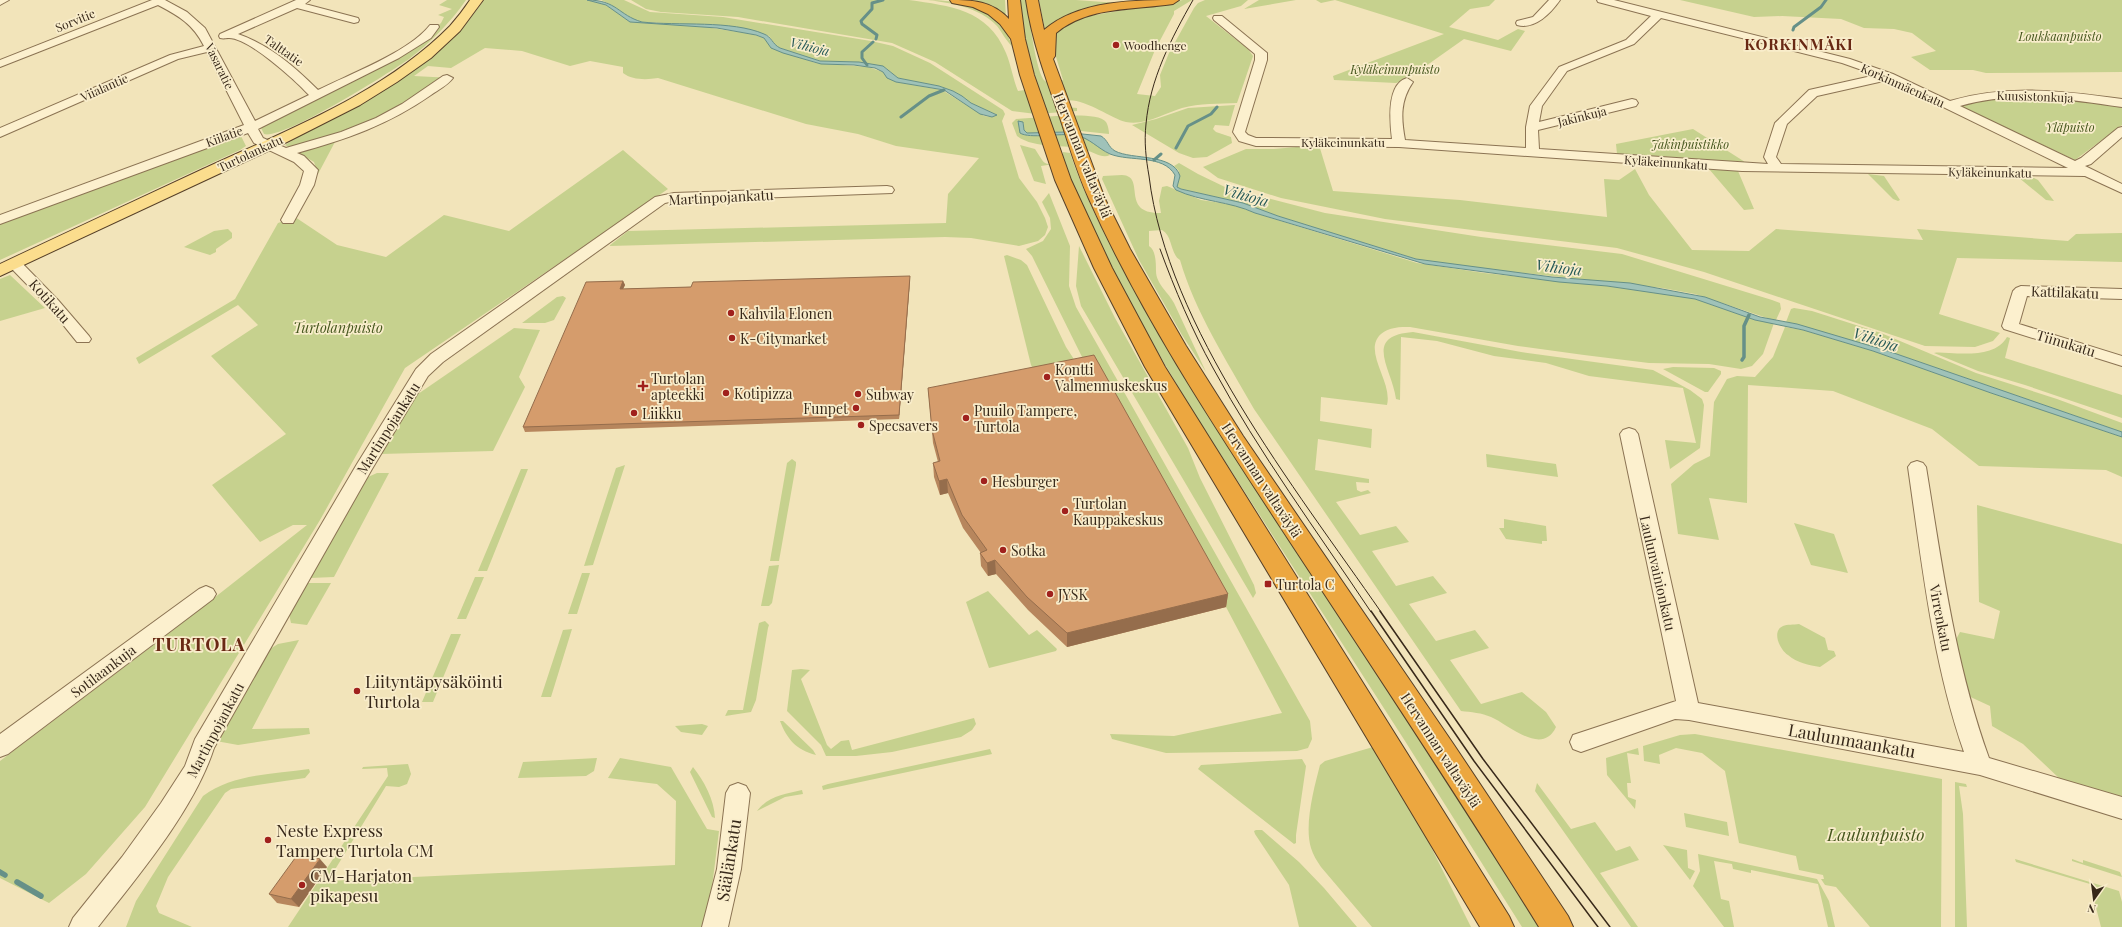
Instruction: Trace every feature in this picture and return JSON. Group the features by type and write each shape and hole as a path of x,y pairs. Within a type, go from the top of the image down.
{"highway":[{"path":"956,0 993,10 1004,20 1018,39"},
{"name":"Hervannan valtaväylä","path":"1014,0 1018,39 1027,75 1063,180 1103,268 1154,367 1494,921"},
{"name":"Hervannan valtaväylä","path":"1032,0 1038,37 1089,178 1130,264 1190,368 1557,927"},
{"path":"1090,0 1129,0"},
{"path":"1049,69 1049,32 1062,21 1095,11 1172,0"}],"main road":[{"name":"Turtolankatu","path":"0,271 268,145 368,93 412,64 455,27 477,0"}],"street":[{"path":"0,2 4,0"},
{"path":"1521,24 1537,19 1555,0"},
{"name":"Korkinmäenkatu","path":"1602,0 1846,61 1888,76 2122,188"},
{"name":"Vasaratie","path":"158,1 190,19 201,30 250,127 258,140 268,145"},
{"name":"Sorvitie","path":"0,64 158,1"},
{"path":"300,2 354,20"},
{"name":"Viialantie","path":"0,133 174,57 209,44 300,2"},
{"path":"1534,152 1532,127 1536,106 1563,69 1630,42 1659,14"},
{"name":"Kyläkeinunkatu","path":"1226,16 1218,18 1261,53 1259,65 1239,132 1241,136 1246,139 1276,143 1399,143 1699,165 1777,168 2088,172"},
{"name":"Kiilatie","path":"0,220 250,127 317,96 395,56 427,36 434,27"},
{"name":"Talttatie","path":"229,34 243,38 274,57 294,72 317,96"},
{"path":"1777,168 1770,156 1780,123 1813,93 1888,76"},
{"path":"287,152 359,130 380,121 406,107 447,78"},
{"path":"1399,143 1395,118 1397,97 1402,86 1407,82"},
{"name":"Kuusistonkuja","path":"1949,105 1991,94 2060,94 2122,103"},
{"name":"Jakinkuja","path":"1532,127 1564,121 1632,103"},
{"path":"2076,165 2086,160 2122,131"},
{"path":"268,145 287,152 306,164 311,170 306,185 288,220"},
{"name":"Martinpojankatu","path":"82,927 139,853 186,785 195,770 203,746 363,468 418,379 437,358 660,200 674,197 887,190"},
{"name":"Kotikatu","path":"15,264 53,303 83,339"},
{"name":"Kattilakatu","path":"2010,326 2021,291 2122,294"},
{"name":"Tiinukatu","path":"2010,326 2122,361"},
{"name":"Laulunvainionkatu","path":"1630,434 1642,498 1689,711"},
{"name":"Virrenkatu","path":"1917,467 1940,620 1967,728 1980,765"},
{"name":"Sotilaankuja","path":"0,747 206,594"},
{"name":"Laulunmaankatu","path":"1581,742 1675,710 1689,711 1980,765 2122,808"},
{"name":"Säälänkatu","path":"715,927 729,869 738,793"}],"green space":[{"path":"447,0 466,0 440,32 409,59 313,117 275,133 264,134 260,126 398,57 441,23 444,17 438,15 452,9 439,5"},
{"path":"484,0 587,0 606,5 630,22 705,27 752,34 764,38 774,49 816,63 868,67 883,72 896,82 942,90 984,116 992,117 995,114 971,103 953,91 939,86 898,78 886,68 859,62 820,61 780,48 776,46 769,36 749,30 725,26 642,22 631,18 601,0 624,0 650,12 723,17 871,41 893,46 930,63 1003,110 1005,114 1002,121 1019,178 1037,202 1045,218 1048,227 1045,235 1038,241 1019,246 971,238 945,237 609,246 628,231 946,223 948,194 979,158 896,146 858,134 806,124 658,78 644,79 631,77 623,73 623,67 590,61 570,66 522,51 485,48 451,68 428,66 414,76 452,78 388,121 368,130 336,140 318,174 314,162 285,145 450,40 470,19"},
{"path":"631,0 909,0 953,8 978,18 989,27 998,38 1008,58 1018,91 1025,90 1036,80 1025,37 1019,0 1026,0 1033,44 1039,68 1042,76 1047,82 1063,80 1053,47 1055,34 1077,18 1183,0 1192,0 1174,11 1174,14 1155,50 1137,94 1155,96 1161,87 1160,75 1169,53 1194,8 1198,3 1205,0 1248,0 1241,6 1206,16 1248,49 1253,56 1237,103 1189,106 1148,121 1133,123 1126,122 1080,102 1071,100 1063,101 1056,106 1077,108 1077,111 1036,114 1012,111 935,62 892,43 738,17 661,12 646,9"},
{"path":"928,0 950,1 974,5 986,10 995,17 1002,26 1012,46 997,26 982,14 964,7"},
{"path":"963,0 1005,0 1006,17 971,1"},
{"path":"1039,0 1076,0 1118,3 1144,0 1164,0 1100,8 1083,12 1068,16 1055,22 1045,30"},
{"path":"1259,0 1296,0 1244,9"},
{"path":"1316,0 1335,0 1321,3"},
{"name":"Kyläkeinunpuisto","path":"1335,0 1495,0 1489,6 1470,9 1449,27 1498,40 1518,29 1525,31 1511,51 1464,39 1406,80 1396,83 1334,80 1333,76 1444,34"},
{"name":"Loukkaanpuisto","path":"1680,0 2122,0 2122,72 1986,73 1973,70 1930,70 1911,57 1936,51 1912,33 1894,29 1864,28 1841,19 1782,16 1754,17"},
{"name":"Yläpuisto","path":"1995,96 2064,96 2122,105 2122,125 2075,160 1961,107 1962,104"},
{"path":"1235,105 1229,126 1215,125 1213,129 1216,132 1231,137 1232,143 1207,157 1193,158 1179,153 1132,125 1156,119 1188,108"},
{"path":"1056,116 1090,116 1103,119 1106,122 1109,134 1081,131 1027,133 1024,130 1024,123 1019,126 1019,129 1028,136 1059,134 1083,137 1094,142 1110,155 1098,155 1078,148 1033,143 1017,136 1012,123 1016,119"},
{"name":"Jakinpuistikko","path":"1693,129 1745,162 1617,154 1616,144"},
{"path":"238,134 241,136 246,146 240,150 0,260 0,223"},
{"path":"1020,145 1035,149 1043,161 1048,164 1063,160 1063,152 1070,153 1079,178 1101,227 1167,345 1543,927 1522,927 1405,741 1194,413 1154,346 1054,164 1041,166 1046,184 1034,181"},
{"path":"1319,145 1333,191 1460,200 1607,217 1604,179 1619,180 1635,169 1649,195 1692,250 1749,251 1776,229 1923,240 1917,229 2068,241 2076,234 2122,233 2122,262 1957,258 1939,314 2000,333 1993,341 1975,347 1925,346 1704,272 1617,248 1385,219 1281,198 1218,178 1203,167 1246,149 1274,149"},
{"name":"Turtolanpuisto","path":"623,150 668,189 405,368 320,520 145,807 86,874 49,903 0,878 0,761 172,631 307,525 293,525 260,542 212,485 286,434 211,356 258,325 238,305 139,364 136,358 235,299 278,223 295,217 337,245 386,257 444,215 509,231"},
{"path":"1179,163 1225,187 1325,213 1481,237 1622,254 1772,300 1780,303 1781,309 1776,320 1773,320 1695,294 1662,288 1468,267 1416,259 1278,216 1243,203 1181,189 1177,187 1179,171 1174,166"},
{"path":"1709,169 1738,171 1754,209 1744,210"},
{"path":"1868,174 1884,176 1900,200 1898,201 1893,199"},
{"path":"1122,175 1129,177 1133,182 1137,202 1141,208 1148,212 1161,213 1159,201 1162,187 1167,186 1201,200 1235,205 1255,213 1417,263 1484,273 1607,286 1680,296 1695,299 1755,320 1774,323 1763,354 1752,366 1741,369 1709,364 1649,363 1518,346 1410,327 1395,328 1381,334 1376,341 1375,349 1376,358 1388,396 1387,405 1321,397 1320,421 1372,429 1371,448 1318,439 1315,470 1369,479 1369,483 1356,482 1357,490 1361,492 1368,490 1371,493 1336,502 1360,535 1396,526 1409,542 1372,551 1396,586 1433,576 1447,593 1409,604 1436,641 1475,630 1489,648 1450,660 1481,704 1522,692 1546,712 1556,727 1550,735 1542,739 1534,739 1515,731 1488,716 1461,711 1254,409 1203,317 1186,279 1180,260 1175,254 1168,236 1162,230 1149,231 1149,246 1153,251 1156,261 1158,280 1172,299 1206,372 1182,335 1139,260 1102,179 1103,176"},
{"path":"2018,177 2034,178 2038,180 2054,201 2046,200"},
{"path":"1049,193 1070,246 1069,286 1076,307 1310,721 1312,739 1308,748 1297,751 1166,753 1112,739 1110,734 1174,736 1282,713 1226,607 1088,369 1032,256 1026,249 1043,241 1051,229 1050,218 1042,202"},
{"path":"228,229 232,233 232,238 216,249 216,252 210,255 184,247 214,231"},
{"path":"1079,246 1115,318 1188,448 1200,478 1254,585 1256,593 1253,598 1081,306 1076,286"},
{"path":"1007,255 1021,260 1027,265 1066,347 1081,370 1039,379 1031,365 1004,256"},
{"path":"10,275 45,308 0,321 0,279"},
{"path":"563,296 566,298 554,320 545,323 522,323 557,297"},
{"path":"1794,308 1812,311 1881,333 1976,373 2057,399 2122,423 2122,432 1888,351 1786,322 1791,309"},
{"path":"1785,327 1803,330 1873,351 2122,437 2122,477 2106,470 1979,466 1932,429 1833,391 1748,385 1747,503 1709,498 1719,540 1678,534 1671,484 1694,464 1710,456 1714,402 1727,379 1737,376 1755,377 1773,357"},
{"path":"514,328 540,330 519,377 525,387 493,451 380,454 410,404 418,394"},
{"path":"1413,332 1521,352 1653,370 1690,390 1702,399 1704,405 1700,448 1670,469 1665,440 1696,443 1683,388 1589,376 1546,363 1494,356 1437,341 1401,337 1400,400 1396,399 1386,365 1384,347 1388,340 1397,335"},
{"path":"2007,337 2010,338 2005,358 2122,395 2122,418 2025,385 1978,371 1934,353 1965,354 1989,351 1996,348"},
{"path":"1673,367 1714,368 1721,371 1721,374 1708,392 1705,392 1663,369"},
{"path":"1486,454 1556,464 1558,477 1487,467"},
{"path":"792,459 796,462 796,465 779,561 770,561 787,463"},
{"path":"625,465 593,565 584,566 616,468"},
{"path":"521,469 528,469 487,571 478,571"},
{"path":"377,473 389,473 334,577 310,578 368,477"},
{"path":"1977,505 2122,544 2122,797 2060,779 2023,744 1992,726 1990,706 1964,694 1953,645 1960,632 1994,639 2000,611 1979,602"},
{"path":"1504,519 1546,526 1547,541 1542,541 1542,544 1506,539 1499,528 1504,528"},
{"path":"1794,523 1834,534 1848,573 1811,565"},
{"path":"779,565 772,603 769,606 761,606 769,566"},
{"path":"582,573 590,573 577,614 568,614"},
{"path":"475,577 484,577 466,619 457,619"},
{"path":"307,583 331,583 307,625 291,623 289,614"},
{"path":"988,591 1029,635 1037,630 1057,649 1056,651 989,668 966,602"},
{"path":"765,621 769,625 756,700 751,712 725,716 728,710 743,710 759,623"},
{"path":"1799,624 1825,638 1828,650 1834,651 1836,656 1820,667 1799,662 1785,653 1777,636 1779,628 1785,625"},
{"path":"572,629 551,697 541,697 563,630"},
{"path":"451,634 461,634 433,702 422,702"},
{"path":"299,640 252,729 309,728 310,734 238,745 216,741 270,649 278,644"},
{"path":"792,670 810,670 801,679 827,745 831,749 841,741 849,740 852,750 974,718 976,724 972,730 961,737 892,752 856,756 826,756 821,745 787,711"},
{"path":"780,721 783,721 813,750 816,755 803,750 793,743"},
{"path":"702,724 708,726 702,735 681,732 675,726"},
{"name":"Laulunpuisto","path":"1695,734 1942,779 1941,927 1870,927 1836,887 1825,885 1821,879 1824,879 1823,875 1799,870 1796,856 1739,843 1725,771 1702,753 1676,748 1659,755 1660,764 1644,761 1643,746 1680,735"},
{"path":"1373,747 1419,823 1471,927 1372,927 1315,858 1309,839 1309,818 1320,765 1325,761"},
{"path":"1638,748 1639,755 1627,753 1631,783 1627,783 1628,797 1636,800 1635,809 1607,775 1606,758"},
{"path":"990,749 992,754 823,790 822,786 828,784"},
{"path":"597,758 594,771 586,776 518,778 523,762"},
{"path":"620,758 671,767 707,829 719,831 710,903 701,927 288,927 388,776 387,768 362,769 363,767 408,764 411,774 407,784 399,787 386,786 328,881 675,865 676,801 657,784 608,778"},
{"path":"1302,759 1306,766 1296,843 1294,844 1198,769 1201,765"},
{"path":"693,767 708,791 713,804 715,818 712,817 690,772"},
{"path":"309,769 310,772 305,778 231,789 225,793 168,877 156,906 159,913 192,927 126,927 136,901 203,796 227,783 240,779"},
{"path":"1955,782 1966,784 1967,787 1959,786 1963,814 1967,927 1955,927"},
{"path":"1537,783 1571,829 1595,822 1616,851 1630,846 1639,860 1600,873 1638,927 1631,927 1535,791"},
{"path":"802,790 803,794 785,797 757,811 766,802 772,799 783,794"},
{"path":"1684,813 1727,822 1729,836 1686,827"},
{"path":"1262,830 1299,862 1324,888 1357,927 1299,927 1289,885 1255,834 1254,831"},
{"path":"1663,845 1687,850 1688,868 1695,871 1690,880"},
{"path":"1698,854 1817,879 1829,901 1835,927 1828,927 1818,884 1751,870 1751,873 1733,869 1732,864 1714,861 1721,899 1729,901 1734,927 1724,927 1693,886 1700,871"},
{"path":"2015,859 2119,891 2122,902 2122,927 2101,927 2090,884 2016,862"},
{"path":"2072,859 2083,863 2083,860 2120,872 2122,877 2072,861"}],"water":[{"path":"587,0 605,2 628,16 642,22 704,24 736,27 764,34 780,48 820,61 859,62 883,66 898,78 939,86 953,91 971,103 997,115 992,117 980,114 944,90 896,82 887,78 883,72 875,68 854,65 821,64 771,48 764,38 756,35 717,28 630,22 606,5"},
{"path":"1018,121 1023,122 1024,130 1027,133 1064,132 1101,136 1111,148 1122,154 1161,160 1169,164 1176,169 1180,176 1177,187 1181,189 1243,203 1278,216 1416,259 1552,277 1630,283 1705,297 1760,317 1797,324 1888,351 2122,432 2122,437 1873,351 1803,330 1755,320 1695,299 1607,286 1559,282 1425,264 1235,206 1186,194 1176,190 1173,186 1175,175 1170,168 1163,164 1154,161 1127,158 1110,154 1080,136 1024,135 1020,133"}],"building":[{"path":"910,276 899,415 523,427 586,282 623,281 620,289 691,287 693,282"},
{"name":"Turtolan Kauppakeskus","path":"1094,355 1228,594 1067,633 1027,597 995,560 987,563 980,553 987,550 962,515 947,479 939,481 933,463 940,461 932,430 928,388"},
{"path":"298,854 320,859 291,899 269,894"}],"waterway":[{"path":"876,39 877,35 862,24 861,21 872,9 872,3 883,0"},
{"path":"1793,30 1794,27 1821,7 1826,0"},
{"path":"867,65 862,58 862,52 873,42"},
{"path":"901,117 929,96 944,90"},
{"path":"1176,148 1188,126 1211,114 1217,107"},
{"path":"1154,160 1161,154"},
{"path":"1742,360 1744,357 1744,326 1749,315"},
{"path":"0,872 5,875"},
{"path":"17,882 41,896"}],"tram line":[{"path":"1193,0 1163,60 1148,107 1145,131 1146,157 1161,233 1181,290 1208,348 1240,404 1311,513 1381,612"},
{"path":"1160,249 1178,295 1205,354 1231,400 1289,492 1371,612"},
{"path":"1371,611 1474,761 1598,927"},
{"path":"1380,611 1483,759 1610,927"}],"place":[{"name":"Woodhenge","path":"1116,45"},
{"name":"Kahvila Elonen","path":"731,313"},
{"name":"K-Citymarket","path":"732,338"},
{"name":"Kontti Valmennuskeskus","path":"1047,377"},
{"name":"Turtolan apteekki","path":"643,386"},
{"name":"Kotipizza","path":"726,393"},
{"name":"Subway","path":"858,394"},
{"name":"Funpet","path":"856,408"},
{"name":"Liikku","path":"634,413"},
{"name":"Puuilo Tampere, Turtola","path":"966,418"},
{"name":"Specsavers","path":"861,425"},
{"name":"Hesburger","path":"984,481"},
{"name":"Turtolan Kauppakeskus","path":"1065,511"},
{"name":"Sotka","path":"1003,550"},
{"name":"Turtola C","path":"1268,584"},
{"name":"JYSK","path":"1050,594"},
{"name":"Liityntäpysäköinti Turtola","path":"357,691"},
{"name":"Neste Express Tampere Turtola CM","path":"268,840"},
{"name":"CM-Harjaton pikapesu","path":"302,885"}],"district":[{"name":"KORKINMÄKI","path":"1799,44"},
{"name":"TURTOLA","path":"199,644"}],"water label":[{"name":"Vihioja","path":"810,46"},
{"name":"Vihioja","path":"1246,195"},
{"name":"Vihioja","path":"1559,267"},
{"name":"Vihioja","path":"1876,339"}]}
